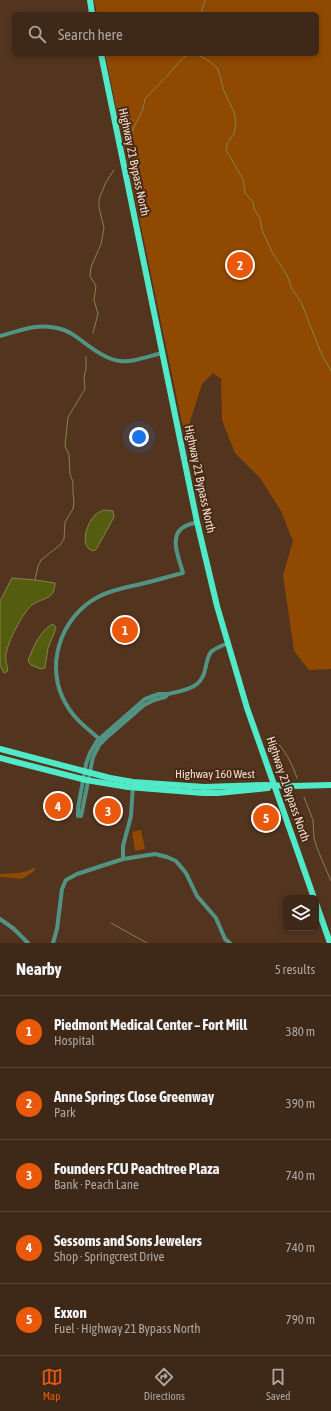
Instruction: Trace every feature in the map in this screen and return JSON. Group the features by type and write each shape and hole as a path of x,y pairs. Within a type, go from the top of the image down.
{"main road":[{"path":"90,0 92,12"},
{"name":"Highway 21 Bypass North","path":"101,56 197,522 217,606 247,708 313,895"},
{"name":"Highway 160 West","path":"0,749 87,776"},
{"name":"Highway 160 West","path":"0,758 133,784 204,787 331,785"},
{"path":"319,912 330,943"}],"street":[{"path":"0,336 32,327 50,327 69,333 102,356 116,361 132,361 162,352"},
{"path":"100,740 76,719 61,695 57,680 56,664 58,648 62,636 78,612 98,597 111,592 183,573 176,539 180,530 197,522"},
{"path":"80,816 87,776 94,752 100,740 137,708 165,697 168,694 190,688 199,683 206,667 209,654 228,644"},
{"path":"123,859 123,846 131,816 133,784"},
{"path":"53,943 58,929 62,888 66,880 77,874 123,859 155,854 176,861 186,873 197,896 216,918 225,939 230,943"},
{"path":"0,919 14,929 28,943"}],"shaded area":[{"path":"94,0 331,0 331,669 309,670 294,651 283,575 293,541 281,511 260,478 235,453 222,420 221,379 213,373 202,384 185,437 105,56 319,56 319,12 97,12"},
{"path":"104,510 113,511 114,517 94,551 89,549 86,545 85,540 87,529 95,515"},
{"path":"12,578 55,583 51,595 32,605 20,621 7,650 6,659 8,671 4,673 0,665 0,601"},
{"path":"53,624 56,628 48,648 45,668 41,669 31,665 28,661 41,635"},
{"path":"141,830 145,849 135,851 132,832"},
{"path":"36,868 33,872 22,879 0,877 0,874 22,872"}],"waterway":[{"path":"202,12 205,0"},
{"path":"166,77 186,56"},
{"path":"200,56 209,61 218,69 224,91 234,112 236,122 234,134 227,144 226,150 243,179 245,193 253,202 254,209 260,218 262,230 272,252 287,275 292,289 301,302 321,353 331,371"},
{"path":"125,145 143,109 145,99 164,79"},
{"path":"93,333 98,314 94,300 96,286 90,276 91,267 101,244 104,228 99,207 99,199 106,182 114,170"},
{"path":"35,580 41,560 60,545 64,539 65,522 73,509 73,482 70,474 69,455 65,446 68,417 85,389 84,377 86,357"},
{"path":"274,739 288,757 297,778"},
{"path":"304,797 313,820 314,838 317,848 331,881"},
{"path":"111,923 147,943"}],"place":[{"name":"Anne Springs Close Greenway","path":"240,265"},
{"name":"Piedmont Medical Center – Fort Mill","path":"125,630"},
{"name":"Sessoms and Sons Jewelers","path":"58,806"},
{"name":"Founders FCU Peachtree Plaza","path":"108,811"},
{"name":"Exxon","path":"266,818"}]}
